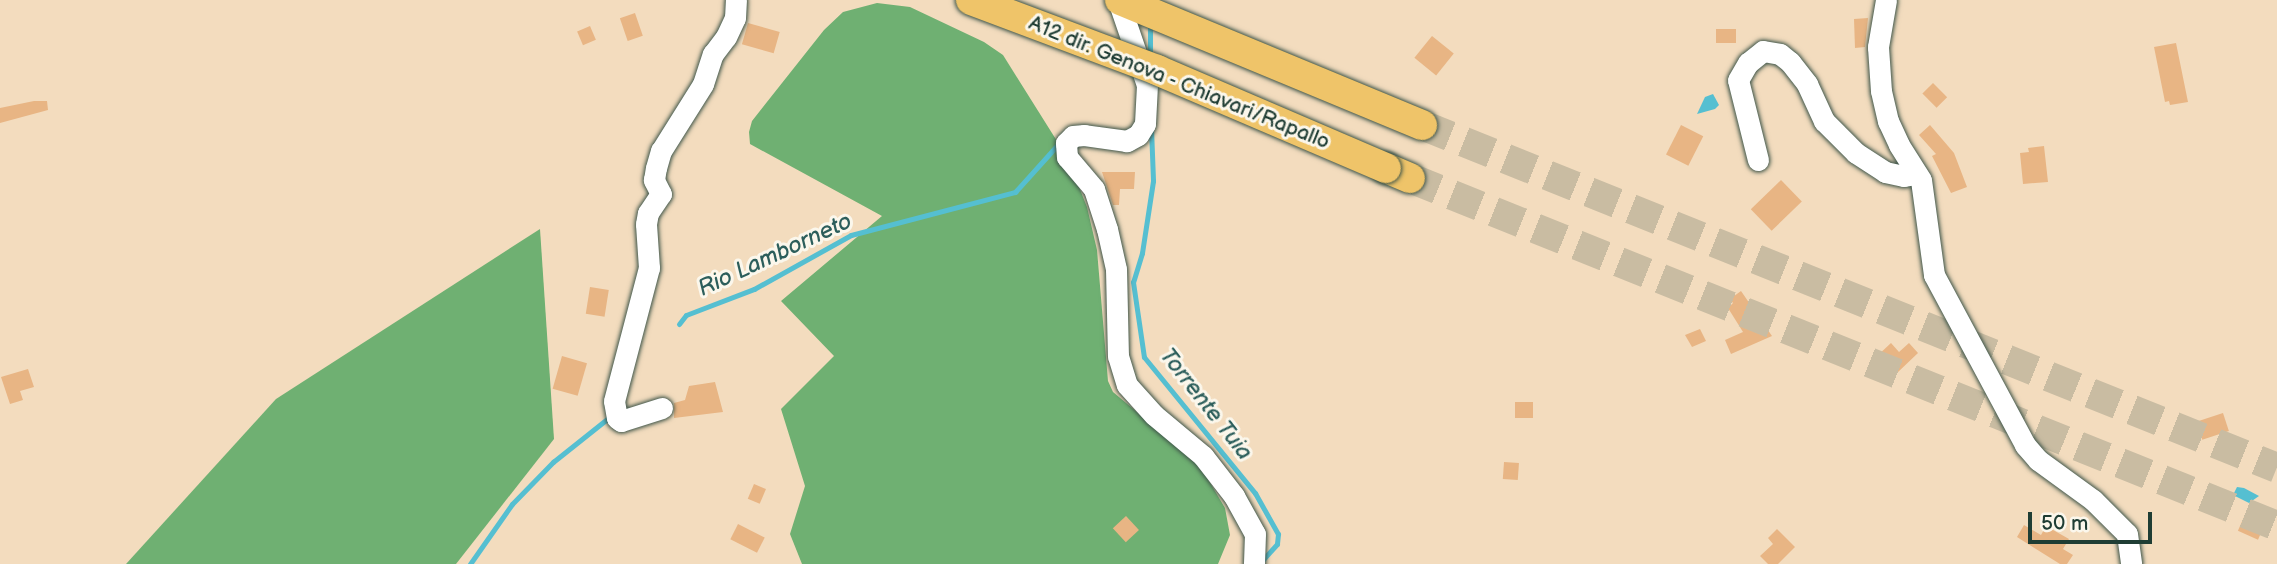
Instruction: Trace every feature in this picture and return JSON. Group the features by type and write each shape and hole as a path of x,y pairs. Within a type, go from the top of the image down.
{"highway":[{"name":"A12 dir. Genova - Chiavari/Rapallo","path":"971,0 1157,70 1398,173"},
{"path":"1119,0 1422,125"}],"street":[{"path":"662,408 621,421 617,418 614,401 649,268 646,225 648,214 661,194 654,180 656,168 661,151 703,84 713,54 726,37 735,18 736,0"},
{"path":"1119,0 1147,85 1145,124 1138,135 1126,141 1073,136 1066,143 1067,157 1094,189 1107,229 1116,270 1118,356 1127,385 1154,415 1203,456 1234,496 1255,534 1254,564"},
{"path":"1886,0 1878,47 1881,91 1888,121 1921,180 1934,275 2025,445 2038,460 2093,500 2127,534 2131,564"},
{"path":"1758,160 1738,80 1748,63 1763,51 1780,54 1790,62 1807,84 1824,121 1856,153 1885,172 1904,176 1917,174"}],"green space":[{"path":"877,3 910,7 984,42 1003,55 1067,157 1087,207 1097,250 1108,381 1113,392 1199,464 1225,508 1230,535 1218,564 802,564 790,534 805,486 781,409 834,356 781,301 882,216 750,144 749,132 752,121 824,30 843,12"},
{"path":"540,229 554,439 456,564 126,564 276,399"}],"water":[{"path":"1713,94 1719,105 1715,109 1697,114 1705,97"},
{"path":"2237,487 2259,496 2249,503 2233,495"}],"building":[{"path":"635,13 643,36 628,41 620,18"},
{"path":"1868,18 1865,47 1855,48 1854,19"},
{"path":"748,23 780,32 774,53 742,44"},
{"path":"590,26 596,40 583,45 577,31"},
{"path":"1716,29 1736,29 1736,43 1716,43"},
{"path":"1432,36 1454,54 1436,75 1414,58"},
{"path":"2176,43 2188,102 2170,105 2169,101 2165,102 2154,47"},
{"path":"1933,83 1947,97 1937,108 1922,94"},
{"path":"47,101 48,110 0,123 0,108"},
{"path":"1681,125 1703,136 1688,166 1666,154"},
{"path":"1930,125 1954,153 1967,187 1951,193 1932,156 1936,154 1919,135"},
{"path":"2044,146 2048,182 2023,184 2020,153 2029,152 2028,148"},
{"path":"1102,172 1135,172 1134,189 1120,189 1119,205 1113,205"},
{"path":"1781,180 1802,202 1772,231 1751,209"},
{"path":"590,287 609,290 605,317 586,314"},
{"path":"1741,291 1772,336 1731,354 1725,340 1743,332 1728,308 1733,303 1730,299"},
{"path":"1700,329 1706,341 1692,347 1685,335"},
{"path":"1891,343 1899,352 1909,343 1918,353 1897,373 1876,357"},
{"path":"562,356 587,363 578,396 553,389"},
{"path":"28,369 34,387 20,391 23,400 10,404 1,377"},
{"path":"1927,372 1937,382 1929,391 1919,383"},
{"path":"715,382 723,412 674,418 674,403 685,400 689,386"},
{"path":"1515,402 1533,402 1533,418 1515,418"},
{"path":"2223,413 2229,431 2202,440 2196,422"},
{"path":"1504,462 1519,463 1518,480 1503,479"},
{"path":"754,484 766,489 760,504 748,499"},
{"path":"1126,516 1139,530 1126,542 1113,528"},
{"path":"2244,517 2264,526 2258,540 2238,531"},
{"path":"738,524 765,538 757,553 730,539"},
{"path":"2024,525 2041,535 2046,526 2069,539 2063,549 2073,555 2067,564 2060,564 2017,537"},
{"path":"1777,529 1795,547 1778,564 1768,564 1760,556 1773,544 1768,538"}],"waterway":[{"name":"Torrente Tuia","path":"1150,23 1150,59"},
{"name":"Torrente Tuia","path":"1151,128 1153,181 1142,253 1133,282 1144,357 1255,493 1278,534 1277,544 1260,563"},
{"name":"Rio Lamborneto","path":"679,324 686,315 754,289 851,235 1015,192 1060,142"},
{"name":"Rio Lamborneto","path":"470,564 512,504 553,462 612,415"}],"tunnel":[{"path":"1422,125 2277,468"},
{"path":"1410,178 2277,526"}]}
